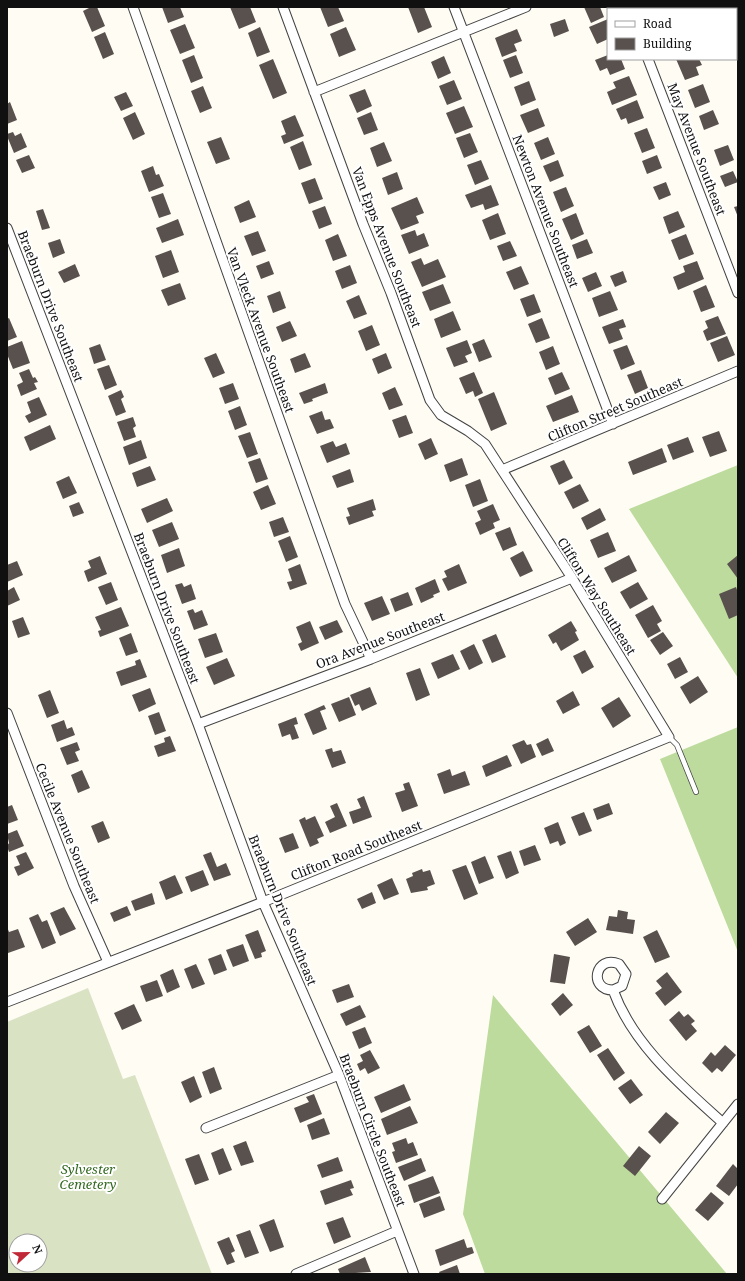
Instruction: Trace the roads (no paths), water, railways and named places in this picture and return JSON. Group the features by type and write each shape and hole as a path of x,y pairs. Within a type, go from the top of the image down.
{"street":[{"name":"Van Vleck Avenue Southeast","path":"133,7 345,604 371,659"},
{"name":"Van Epps Avenue Southeast","path":"283,7 430,400 441,416 468,431 486,444 502,470"},
{"name":"Newton Avenue Southeast","path":"454,7 613,424"},
{"path":"314,92 526,7"},
{"name":"May Avenue Southeast","path":"648,60 738,294"},
{"name":"Braeburn Drive Southeast","path":"7,228 198,724 264,902 305,996"},
{"name":"Clifton Street Southeast","path":"502,470 738,371"},
{"name":"Clifton Way Southeast","path":"502,470 572,578 669,737"},
{"name":"Ora Avenue Southeast","path":"198,724 371,659 572,578"},
{"name":"Cecile Avenue Southeast","path":"7,713 74,886 108,962"},
{"name":"Clifton Road Southeast","path":"7,1002 264,902 669,737"},
{"path":"613,990 619,1007 634,1031 676,1081 723,1123"},
{"name":"Braeburn Circle Southeast","path":"305,996 339,1075 414,1274"},
{"path":"206,1128 339,1075"},
{"path":"662,1199 738,1104"},
{"path":"296,1274 397,1231"}],"lane":[{"path":"669,737 677,745 696,792"}],"park label":[{"name":"Sylvester Cemetery","path":"88,1176"}]}
